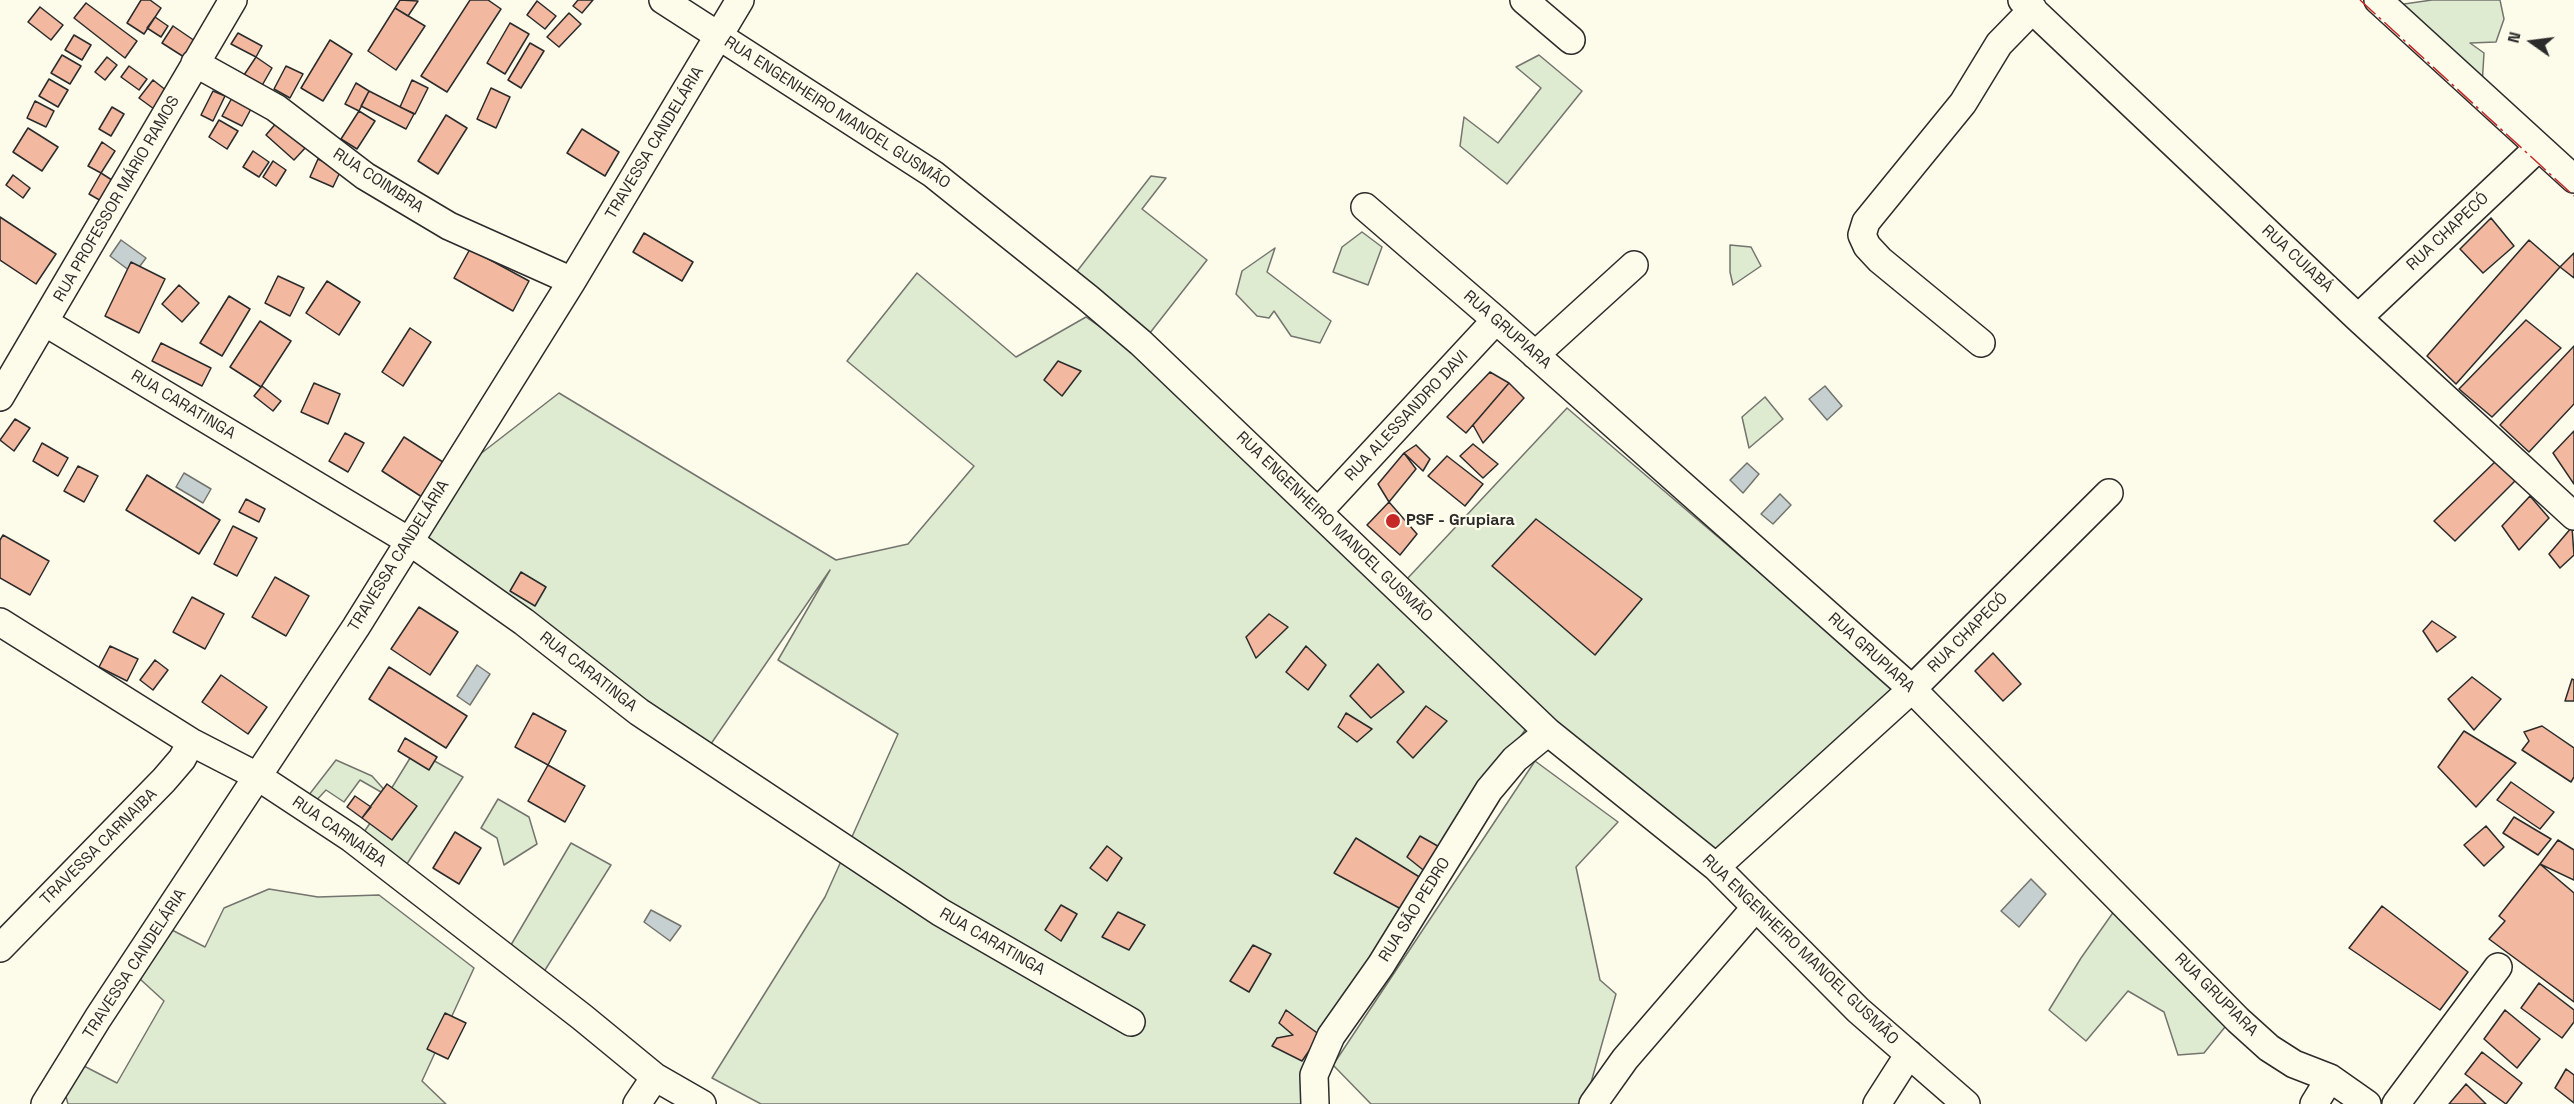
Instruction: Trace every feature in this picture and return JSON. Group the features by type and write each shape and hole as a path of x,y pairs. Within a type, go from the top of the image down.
{"street":[{"name":"RUA PROFESSOR MÁRIO RAMOS","path":"0,397 46,323 233,0"},
{"name":"RUA ENGENHEIRO MANOEL GUSMÃO","path":"663,0 933,174 1058,272 1141,343 1548,732 1716,867 1858,1010 1966,1104"},
{"name":"TRAVESSA CANDELÁRIA","path":"45,1104 409,542 572,282 740,0"},
{"path":"1524,0 1572,40"},
{"path":"2378,0 2574,179"},
{"path":"1981,343 1880,260 1867,246 1862,235 1866,222 1963,103 1999,44 2027,5"},
{"name":"RUA CUIABÁ","path":"2027,5 2358,318 2574,516"},
{"name":"RUA COIMBRA","path":"195,63 276,108 365,176 448,226 572,282"},
{"name":"RUA CHAPECÓ","path":"2358,318 2539,147"},
{"name":"RUA GRUPIARA","path":"1365,207 1496,320 1912,689 2206,984 2238,1020 2269,1048 2294,1064 2330,1078 2367,1104"},
{"path":"1535,355 1634,265"},
{"name":"RUA ALESSANDRO DAVI","path":"1318,512 1496,320"},
{"name":"RUA CARATINGA","path":"46,323 409,542 524,622 639,712 940,912 1131,1022"},
{"name":"RUA CHAPECÓ","path":"1716,867 1912,689 2109,493"},
{"name":"RUA CARNAÍBA","path":"0,622 191,742 257,776 351,838 582,1017 655,1077 702,1104"},
{"name":"RUA SÃO PEDRO","path":"1315,1104 1314,1075 1331,1036 1381,964 1489,790 1515,759 1548,732"},
{"name":"TRAVESSA CARNAIBA","path":"0,948 164,780 183,759 191,742"},
{"path":"1593,1104 1625,1059 1756,907"},
{"path":"2396,1104 2498,966"},
{"path":"1876,1104 1909,1054"},
{"path":"637,1104 655,1077"},
{"path":"2314,1104 2330,1078"}],"green space":[{"path":"2432,0 2500,0 2504,19 2496,42 2470,43 2484,53 2482,86 2397,5"},
{"path":"1539,55 1582,91 1507,184 1460,146 1464,117 1498,143 1541,88 1516,67"},
{"path":"1151,176 1166,178 1142,209 1207,260 1146,338 1071,279"},
{"path":"1362,232 1382,247 1368,285 1333,272 1342,247"},
{"path":"1730,245 1751,247 1761,266 1733,285 1730,272"},
{"path":"1275,248 1267,272 1331,321 1320,343 1291,336 1274,311 1269,318 1257,316 1236,294 1242,271"},
{"path":"917,273 1016,357 1086,317 1193,392 1527,727 1334,1013 1306,1104 761,1104 712,1078 825,897 898,734 778,660 830,570 704,754 425,537 479,455 559,393 836,560 908,544 974,466 847,361"},
{"path":"1765,397 1783,419 1749,448 1742,417"},
{"path":"1567,408 1896,689 1711,853 1553,732 1406,580"},
{"path":"415,750 463,777 405,867 362,835 385,801 381,792 360,780 344,802 326,790 312,805 305,800 336,760 372,776 388,794"},
{"path":"1535,761 1618,822 1576,867 1600,980 1616,994 1585,1104 1371,1104 1333,1065"},
{"path":"498,799 529,817 537,844 504,865 497,838 481,828"},
{"path":"571,843 611,865 540,978 508,950"},
{"path":"269,889 318,897 379,895 474,968 422,1081 446,1104 68,1104 65,1093 82,1065 117,1083 164,1001 140,979 172,930 205,947 224,908"},
{"path":"2117,907 2229,1022 2204,1053 2178,1055 2164,1012 2128,991 2086,1041 2049,1010 2081,958"}],"shaded area":[{"path":"121,240 146,258 134,274 110,256"},
{"path":"1825,386 1842,406 1827,420 1809,399"},
{"path":"1747,463 1759,474 1743,493 1730,480"},
{"path":"184,473 211,489 203,503 176,487"},
{"path":"1780,494 1791,505 1773,524 1761,514"},
{"path":"477,665 490,674 470,705 457,696"},
{"path":"2031,879 2046,894 2019,927 2001,911"},
{"path":"651,910 681,926 670,941 644,922"}],"building":[{"path":"141,0 150,0 161,8 144,34 127,23"},
{"path":"400,0 418,1 408,16 395,8"},
{"path":"470,0 488,0 501,9 447,92 421,76"},
{"path":"578,0 593,0 582,13 573,6"},
{"path":"537,1 556,16 545,29 527,15"},
{"path":"86,3 137,41 125,58 74,18"},
{"path":"40,7 63,25 51,40 28,22"},
{"path":"395,8 425,26 396,70 368,51"},
{"path":"569,13 581,24 559,47 547,37"},
{"path":"155,17 168,26 161,37 147,28"},
{"path":"510,23 529,34 505,74 487,63"},
{"path":"173,26 195,41 184,57 162,43"},
{"path":"238,33 262,46 256,57 231,44"},
{"path":"74,35 91,45 82,60 65,50"},
{"path":"330,40 352,54 323,101 301,88"},
{"path":"530,43 544,51 521,88 508,80"},
{"path":"62,55 81,66 70,84 51,73"},
{"path":"107,57 117,65 105,80 95,72"},
{"path":"256,57 272,68 260,89 242,78"},
{"path":"129,66 147,79 139,90 121,77"},
{"path":"286,66 303,74 290,98 274,89"},
{"path":"49,79 68,90 58,107 39,96"},
{"path":"153,80 167,91 154,109 139,98"},
{"path":"412,80 428,88 415,114 400,107"},
{"path":"356,83 369,91 359,111 345,104"},
{"path":"491,88 510,97 496,128 477,119"},
{"path":"213,91 225,96 213,121 201,115"},
{"path":"369,91 414,114 406,129 361,106"},
{"path":"233,96 252,107 242,126 222,116"},
{"path":"35,101 54,111 46,127 27,118"},
{"path":"112,107 124,114 111,136 99,129"},
{"path":"359,111 375,121 357,149 341,139"},
{"path":"446,115 467,128 438,174 418,161"},
{"path":"219,120 238,131 227,149 209,137"},
{"path":"278,121 307,146 294,160 266,135"},
{"path":"28,128 58,147 42,171 13,152"},
{"path":"582,129 619,152 605,176 567,153"},
{"path":"102,142 115,151 101,173 88,166"},
{"path":"253,151 269,162 259,177 243,167"},
{"path":"318,159 341,170 333,187 310,177"},
{"path":"273,161 286,170 276,186 263,177"},
{"path":"101,173 115,182 103,202 89,194"},
{"path":"13,175 30,188 23,198 6,185"},
{"path":"0,217 56,254 36,284 0,260"},
{"path":"2491,218 2514,246 2483,273 2460,249"},
{"path":"644,233 693,262 682,281 633,252"},
{"path":"2529,240 2560,267 2456,384 2427,356"},
{"path":"470,249 529,281 513,311 454,278"},
{"path":"2574,253 2574,278 2560,267"},
{"path":"131,262 165,279 139,333 105,316"},
{"path":"278,276 304,288 290,316 265,303"},
{"path":"327,281 360,302 339,335 306,313"},
{"path":"179,285 199,303 182,322 162,304"},
{"path":"229,296 250,309 222,356 200,343"},
{"path":"2526,320 2561,348 2492,417 2459,389"},
{"path":"260,321 291,341 261,387 230,367"},
{"path":"410,328 431,342 403,386 382,372"},
{"path":"161,343 211,368 202,386 152,361"},
{"path":"2574,346 2574,404 2529,452 2500,425"},
{"path":"1058,361 1081,371 1062,396 1044,380"},
{"path":"1490,372 1509,383 1466,433 1447,417"},
{"path":"314,383 340,394 328,424 301,412"},
{"path":"1509,383 1524,398 1483,443 1473,425"},
{"path":"262,386 281,401 273,411 254,396"},
{"path":"15,419 30,428 14,451 0,440"},
{"path":"2574,431 2574,484 2553,453"},
{"path":"345,433 364,443 348,472 329,461"},
{"path":"404,437 446,464 425,499 382,471"},
{"path":"42,443 68,458 58,476 33,461"},
{"path":"1473,444 1498,464 1483,478 1460,456"},
{"path":"1416,445 1430,459 1423,471 1404,453"},
{"path":"1404,453 1416,469 1389,502 1378,484"},
{"path":"1447,456 1483,484 1465,506 1428,476"},
{"path":"2500,457 2519,477 2455,541 2434,521"},
{"path":"78,466 98,476 84,502 64,491"},
{"path":"147,475 220,520 199,554 126,510"},
{"path":"2530,496 2549,518 2519,550 2502,526"},
{"path":"246,499 265,509 259,522 239,512"},
{"path":"1389,502 1417,534 1400,555 1367,525"},
{"path":"1536,519 1642,599 1595,655 1492,566"},
{"path":"233,526 257,538 237,576 214,564"},
{"path":"2572,527 2574,555 2560,568 2549,554"},
{"path":"3,535 49,561 30,595 0,578 0,540"},
{"path":"521,572 546,587 535,606 510,591"},
{"path":"275,577 309,596 286,636 252,617"},
{"path":"192,597 224,614 205,649 173,632"},
{"path":"419,607 458,632 430,675 391,649"},
{"path":"1269,614 1288,627 1256,658 1246,637"},
{"path":"2432,621 2456,637 2437,652 2423,631"},
{"path":"110,646 138,659 127,681 99,667"},
{"path":"1306,646 1326,665 1308,690 1286,672"},
{"path":"1993,653 2021,684 2003,701 1975,671"},
{"path":"155,660 168,670 153,690 140,680"},
{"path":"1378,664 1404,692 1371,718 1350,696"},
{"path":"389,667 467,716 446,748 369,699"},
{"path":"221,675 267,707 248,734 202,702"},
{"path":"2472,677 2501,699 2474,730 2448,699"},
{"path":"2572,679 2574,680 2574,701 2565,701"},
{"path":"1426,706 1447,721 1413,758 1397,742"},
{"path":"533,713 566,731 548,765 515,747"},
{"path":"1346,713 1372,729 1357,742 1338,727"},
{"path":"2542,726 2574,748 2574,777 2571,782 2522,750 2529,741 2524,732"},
{"path":"2464,731 2516,763 2476,807 2438,767"},
{"path":"405,738 437,757 429,770 398,751"},
{"path":"548,765 585,786 565,822 528,801"},
{"path":"2511,782 2554,812 2540,829 2497,800"},
{"path":"387,784 417,806 392,840 362,818"},
{"path":"355,796 371,807 362,818 347,807"},
{"path":"2514,817 2551,839 2538,855 2503,833"},
{"path":"2486,826 2504,847 2484,866 2464,845"},
{"path":"455,832 481,848 459,884 433,868"},
{"path":"1420,836 1443,849 1427,873 1407,857"},
{"path":"1356,838 1426,881 1403,910 1334,873"},
{"path":"2558,840 2574,850 2574,880 2540,864"},
{"path":"1107,846 1122,858 1107,881 1090,868"},
{"path":"2540,864 2574,893 2574,1002 2489,939 2505,921 2499,916"},
{"path":"1061,905 1077,914 1061,941 1045,930"},
{"path":"2382,906 2468,972 2440,1010 2349,948"},
{"path":"1118,912 1145,925 1129,950 1102,937"},
{"path":"1253,945 1271,954 1249,992 1230,981"},
{"path":"2539,983 2574,1010 2574,1022 2562,1038 2521,1008"},
{"path":"1286,1010 1320,1035 1302,1061 1272,1046 1277,1038 1293,1035 1279,1023"},
{"path":"2505,1010 2540,1039 2517,1068 2484,1039"},
{"path":"445,1013 466,1023 448,1059 427,1049"},
{"path":"2482,1052 2522,1083 2506,1104 2465,1074"},
{"path":"2566,1069 2574,1075 2574,1103 2555,1088"},
{"path":"2466,1084 2486,1104 2449,1104"}],"power":[{"path":"2360,0 2574,196"}],"place":[{"name":"PSF - Grupiara","path":"1393,521"}]}
